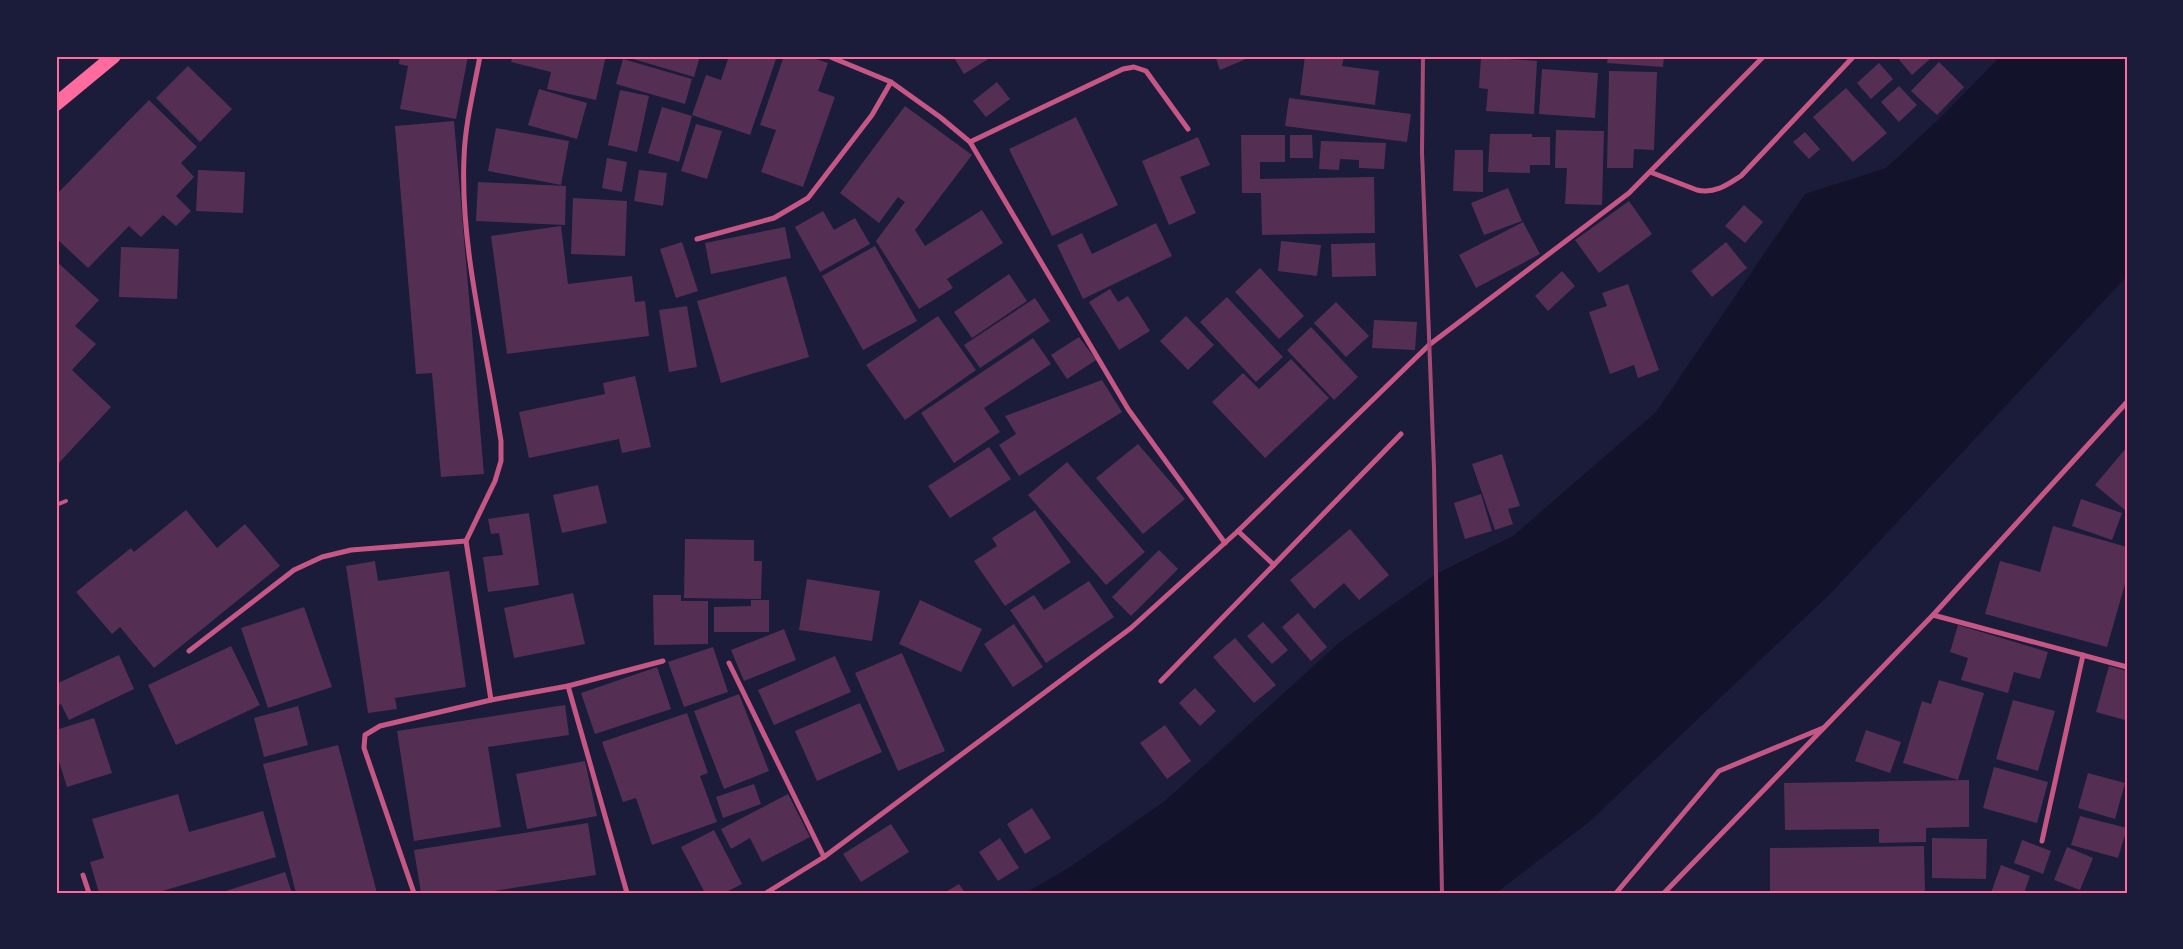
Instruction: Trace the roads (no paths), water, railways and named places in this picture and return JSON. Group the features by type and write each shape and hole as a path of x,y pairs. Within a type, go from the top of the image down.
{"highway":[{"path":"56,104 114,56"}],"street":[{"path":"480,56 464,157 465,216 471,263 501,441 501,462 495,481 466,541 491,700"},
{"path":"828,56 891,82 940,117 970,142 1128,409 1225,542"},
{"path":"766,893 824,857 1131,628 1238,531 1429,346 1629,193 1764,56"},
{"path":"1650,172 1697,190 1705,192 1719,190 1741,176 1854,56"},
{"path":"970,142 1123,69 1134,67 1146,71 1188,129"},
{"path":"697,239 774,218 808,198 872,115 891,82"},
{"path":"1664,893 1933,616 2127,402"},
{"path":"1161,681 1401,434"},
{"path":"1238,531 1274,565"},
{"path":"189,651 294,570 322,557 351,550 466,541"},
{"path":"1933,616 2127,667"},
{"path":"2042,841 2083,655"},
{"path":"414,893 364,748 365,734 380,726 491,700 568,686 663,661"},
{"path":"729,664 824,857"},
{"path":"568,686 627,893"},
{"path":"1616,893 1720,771 1825,727"},
{"path":"83,876 89,893"}],"lane":[{"path":"56,505 66,501"}],"railway":[{"path":"1423,56 1422,152 1434,468 1442,893"}]}
